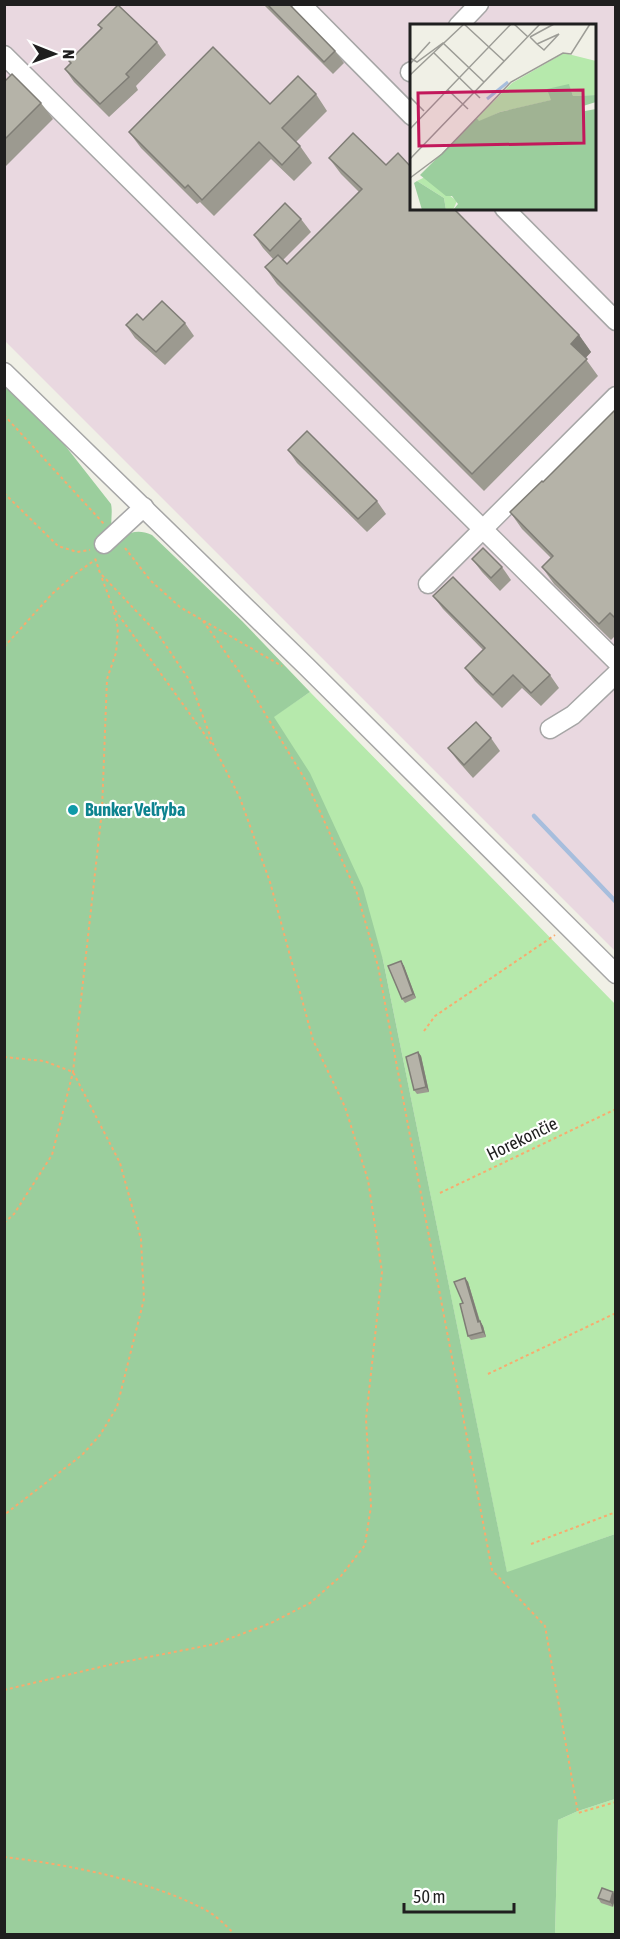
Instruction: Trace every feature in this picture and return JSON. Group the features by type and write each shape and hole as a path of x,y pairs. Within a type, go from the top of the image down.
{"lane":[{"path":"301,4 410,115"},
{"path":"460,24 479,4"},
{"path":"4,55 615,661"},
{"path":"4,88 21,71"},
{"path":"506,210 615,321"},
{"path":"4,372 307,667 615,974"},
{"path":"428,584 615,396"},
{"path":"107,549 144,507"},
{"path":"550,729 573,715 615,674"}],"path":[{"path":"4,415 104,524"},
{"path":"4,493 58,546 77,552 98,548 107,549 180,607 284,667"},
{"path":"4,1223 14,1214 52,1155 73,1072 102,810 107,679 117,645 118,629 100,573 107,549"},
{"path":"4,647 52,594 107,549"},
{"path":"4,1690 113,1664 215,1644 271,1623 310,1603 341,1576 365,1545 371,1506 366,1419 382,1272 368,1180 345,1107 313,1040 270,882 244,809 215,748 190,681 158,634 100,573"},
{"path":"113,608 215,748"},
{"path":"203,621 241,674 306,781 357,893 378,966 492,1570 545,1626 578,1813 615,1802"},
{"path":"424,1031 435,1016 567,926"},
{"path":"4,1057 44,1061 73,1072 120,1162 141,1239 144,1299 117,1407 100,1435 82,1455 4,1515"},
{"name":"Horekončie","path":"440,1193 615,1109"},
{"path":"488,1374 615,1313"},
{"path":"531,1544 615,1512"},
{"path":"4,1857 43,1862 150,1886 204,1909 234,1935"}],"shaded area":[{"path":"4,5 615,5 615,951 5,341"}],"green space":[{"path":"4,383 56,434 111,504 112,531 122,537 137,532 152,535 242,621 310,692 274,717 310,773 363,888 383,960 507,1572 615,1534 615,1799 558,1820 555,1934 5,1934"},
{"path":"310,692 615,1004 615,1534 507,1573 383,960 273,717"},
{"path":"615,1799 615,1934 555,1934 558,1820"}],"building":[{"path":"267,4 289,4 335,51 324,62"},
{"path":"118,5 157,42 126,74 129,77 100,104 65,69 71,63 69,61 102,28 98,25"},
{"path":"213,47 270,104 298,76 316,94 282,128 300,146 282,165 259,142 202,200 188,185 185,188 129,132"},
{"path":"12,74 41,103 4,140 4,82"},
{"path":"353,133 386,165 398,153 410,166 410,210 455,210 579,335 571,344 587,359 472,474 265,267 278,255 287,264 362,189 329,158"},
{"path":"285,203 301,219 270,251 254,235"},
{"path":"162,301 185,323 156,352 126,325 137,314 143,320"},
{"path":"615,410 615,618 610,613 599,624 542,567 553,556 510,512"},
{"path":"307,431 377,501 358,519 288,450"},
{"path":"483,548 502,567 491,578 472,559"},
{"path":"453,577 550,675 531,693 513,675 493,695 465,668 485,648 433,596"},
{"path":"476,722 491,738 464,765 448,748"},
{"path":"401,961 413,994 402,999 388,966"},
{"path":"418,1052 426,1087 414,1090 406,1057"},
{"path":"465,1278 483,1332 468,1336 460,1304 463,1303 454,1282"},
{"path":"602,1888 613,1892 610,1902 598,1898"}],"waterway":[{"path":"534,816 616,902"}],"place":[{"name":"Bunker Veľryba","path":"73,810"}]}
